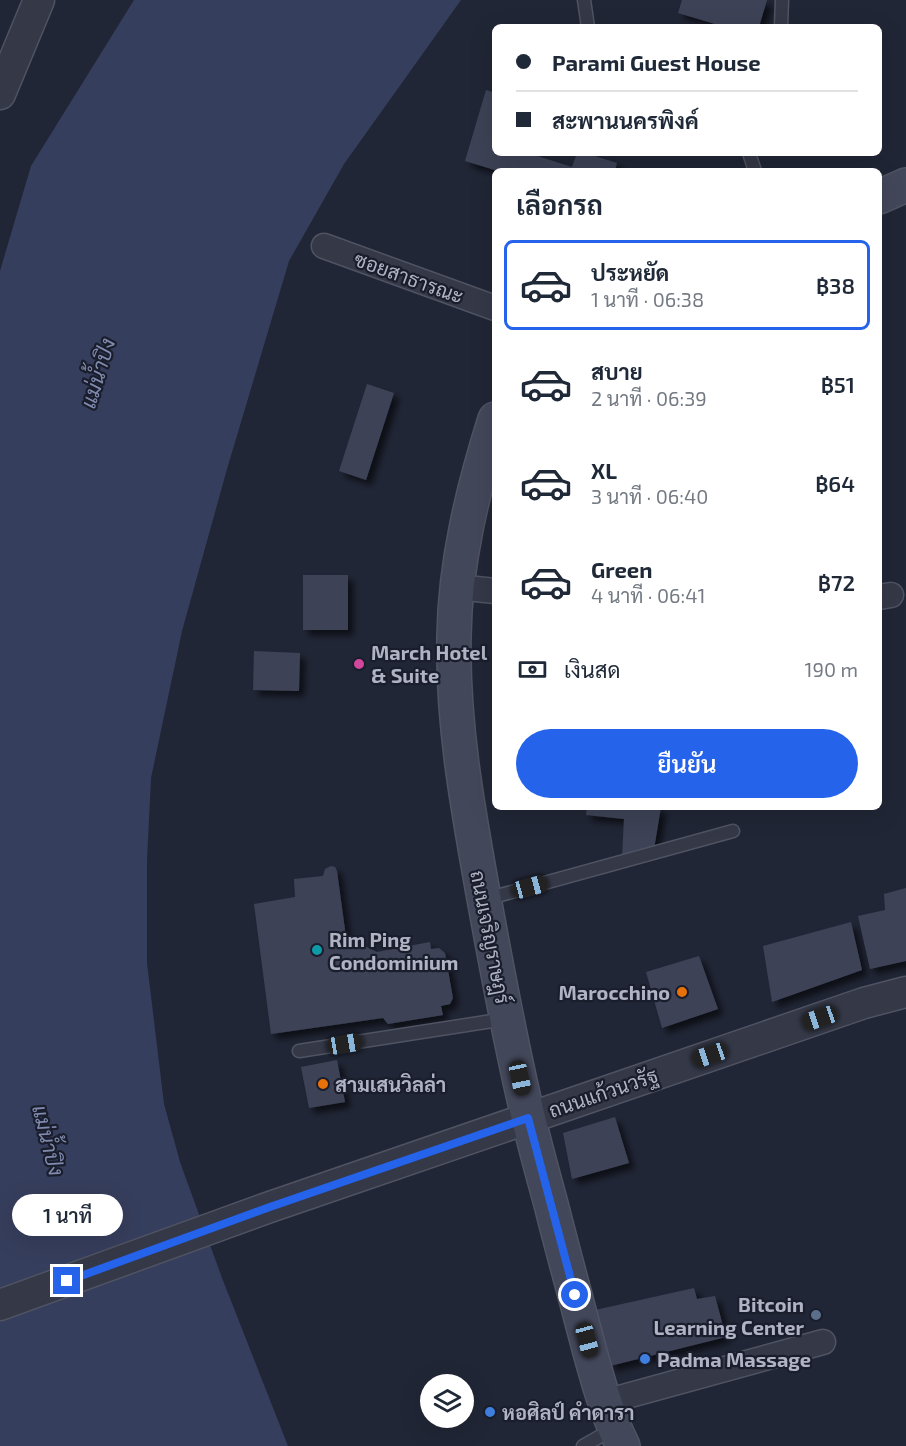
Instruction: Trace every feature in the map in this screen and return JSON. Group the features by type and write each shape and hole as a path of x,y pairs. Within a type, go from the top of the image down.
{"main road":[{"path":"882,196 906,185"},
{"name":"ถนนเจริญราษฎร์","path":"492,428 468,517 457,587 454,667 458,734 484,900 528,1118 598,1384 614,1425"}],"street":[{"path":"0,94 39,0"},
{"name":"ซอยสาธารณะ","path":"324,246 492,307"},
{"path":"457,587 492,591"},
{"name":"ถนนแก้วนวรัฐ","path":"0,1305 267,1208 864,1003 906,992"},
{"path":"614,1425 823,1342"}],"lane":[{"path":"584,0 588,24"},
{"path":"781,24 783,0"},
{"path":"484,900 733,831"},
{"path":"299,1051 507,1019"},
{"path":"583,1446 614,1425"}],"water":[{"name":"แม่น้ำปิง","path":"134,0 461,0 344,164 289,261 182,631 151,778 147,860 147,963 164,1104 180,1162 222,1278 288,1446 0,1446 0,271 31,166"}],"building":[{"path":"682,0 767,0 760,24 715,24 678,13"},
{"path":"486,90 492,92 492,156 537,156 572,167 576,156 595,156 617,163 616,168 492,169 465,161"},
{"path":"367,384 394,393 366,480 339,471"},
{"path":"303,575 348,575 348,630 303,630"},
{"path":"254,651 300,653 299,691 253,690"},
{"path":"587,810 660,810 654,849 622,858 624,819 586,815"},
{"name":"Rim Ping Condominium","path":"331,866 337,871 347,944 363,945 377,952 430,942 431,949 439,948 445,953 453,998 450,1004 441,1006 443,1015 388,1024 383,1018 271,1034 254,904 295,897 294,879 323,876 325,869"},
{"path":"906,888 906,961 870,969 858,916 885,910 884,894"},
{"path":"851,922 862,970 772,1002 763,946"},
{"path":"699,956 718,1009 662,1028 646,972"},
{"name":"สามเสนวิลล่า","path":"337,1060 345,1102 309,1108 301,1067"},
{"path":"615,1117 629,1163 572,1179 563,1133"},
{"path":"694,1288 697,1299 715,1296 726,1337 610,1366 595,1310"}],"place":[{"name":"March Hotel & Suite","path":"359,664"},
{"name":"Rim Ping Condominium","path":"317,950"},
{"name":"Marocchino","path":"682,992"},
{"name":"สามเสนวิลล่า","path":"323,1084"},
{"name":"Bitcoin Learning Center","path":"816,1315"},
{"name":"Padma Massage","path":"645,1359"},
{"name":"หอศิลป์ คำดารา","path":"490,1412"}],"route":[{"path":"67,1281 267,1208 528,1118 575,1295"}]}
